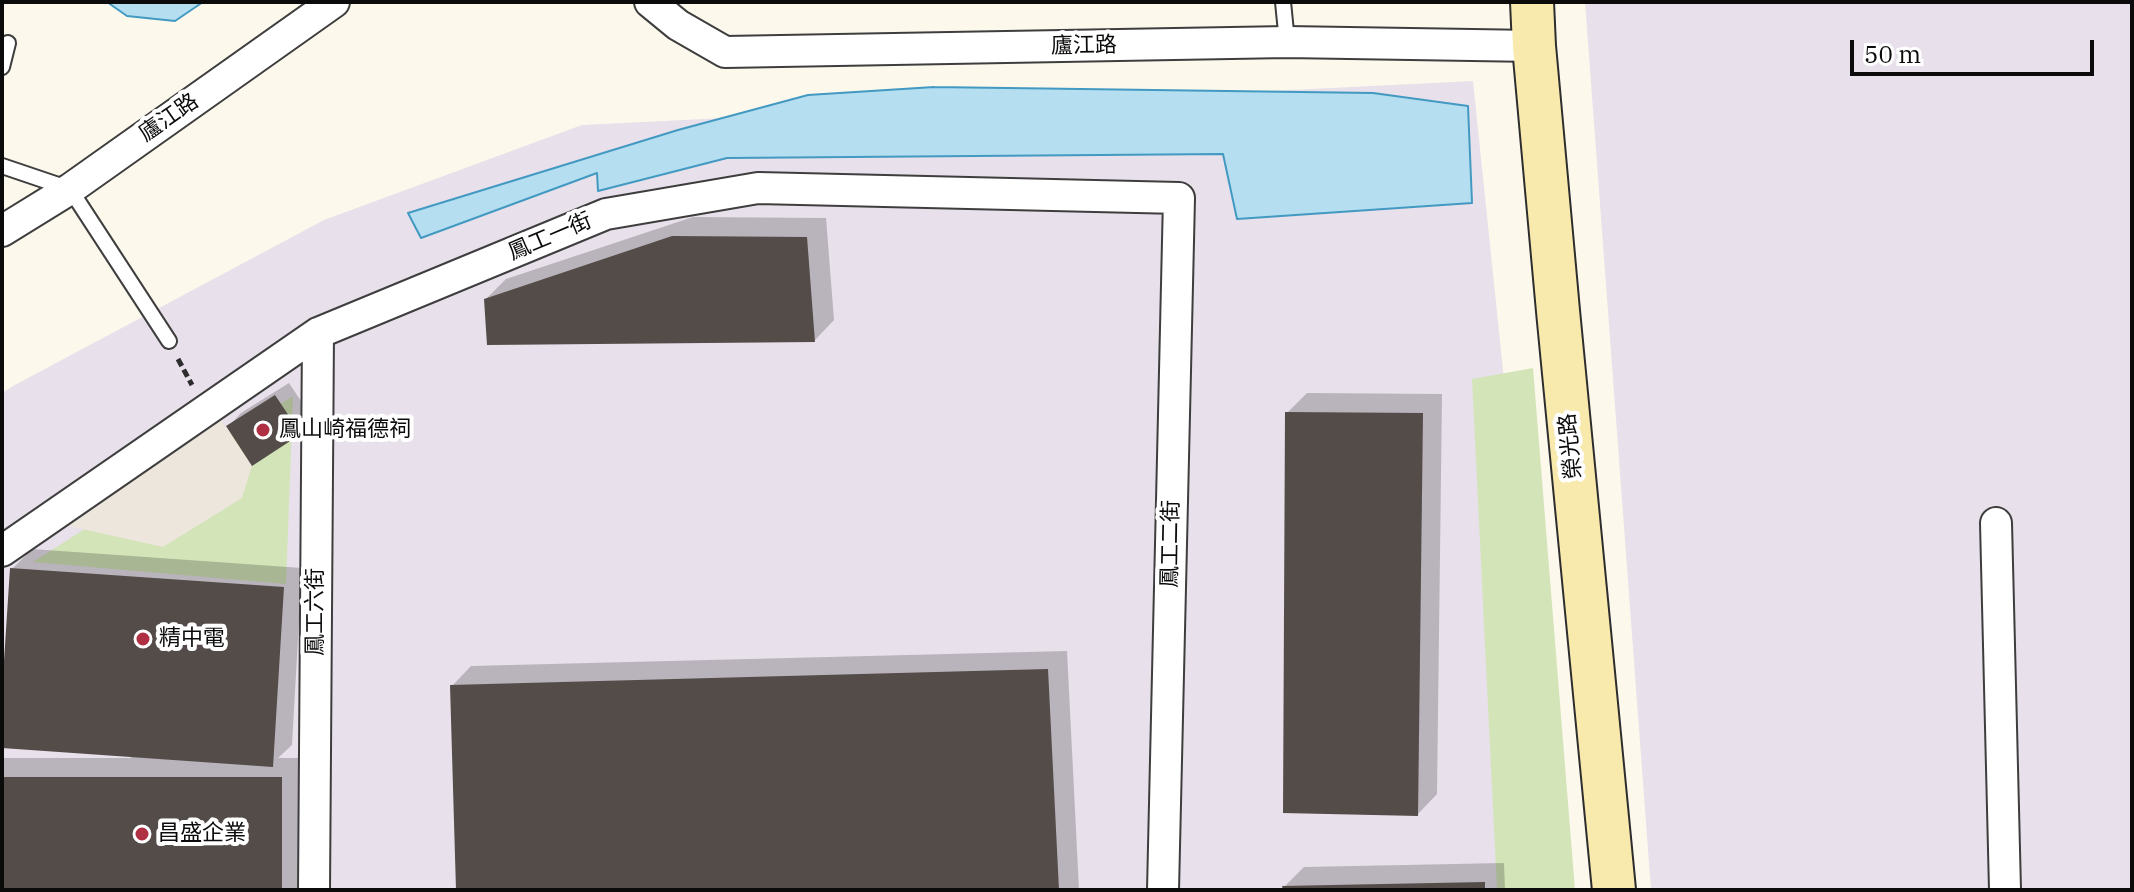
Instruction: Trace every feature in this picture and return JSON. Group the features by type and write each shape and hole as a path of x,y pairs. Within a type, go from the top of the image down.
{"street":[{"name":"廬江路","path":"2,231 70,189 334,2"},
{"name":"廬江路","path":"650,2 678,25 725,52 1287,42 1534,46"},
{"name":"榮光路","path":"1532,2 1614,890"},
{"name":"鳳工一街","path":"2,551 318,333 606,214 758,188 1179,198"},
{"name":"鳳工二街","path":"1163,890 1179,198"},
{"name":"鳳工六街","path":"314,890 318,333"},
{"path":"1996,523 2005,890"}],"lane":[{"path":"1283,2 1287,42"},
{"path":"2,67 8,43"},
{"path":"2,166 70,189 169,341"}],"path":[{"path":"169,341 205,411"}],"shaded area":[{"path":"1585,2 2132,2 2132,890 1651,890"},
{"path":"1473,81 1557,890 2,890 2,393 13,386 324,220 582,125"},
{"path":"212,406 252,466 242,498 163,547 46,521"}],"green space":[{"path":"1533,368 1575,890 1497,890 1472,379"},
{"path":"293,396 286,584 33,562"}],"water":[{"path":"107,2 203,2 175,21 127,16"},
{"path":"934,87 1373,93 1468,106 1472,203 1237,219 1223,154 727,158 598,191 597,173 421,238 408,213 678,130 808,95"}],"building":[{"path":"672,236 807,237 815,342 487,345 484,299"},
{"name":"鳳山崎福德祠","path":"275,395 301,434 252,466 226,426"},
{"path":"1285,412 1423,413 1418,816 1283,813"},
{"name":"精中電","path":"10,568 284,587 273,767 2,748 2,692"},
{"path":"1048,669 1059,890 456,890 450,685"},
{"name":"昌盛企業","path":"2,777 282,777 282,890 2,890"},
{"path":"1485,882 1485,890 1283,890 1282,886"}],"place":[{"name":"鳳山崎福德祠","path":"263,430"},
{"name":"精中電","path":"143,639"},
{"name":"昌盛企業","path":"142,834"}]}
